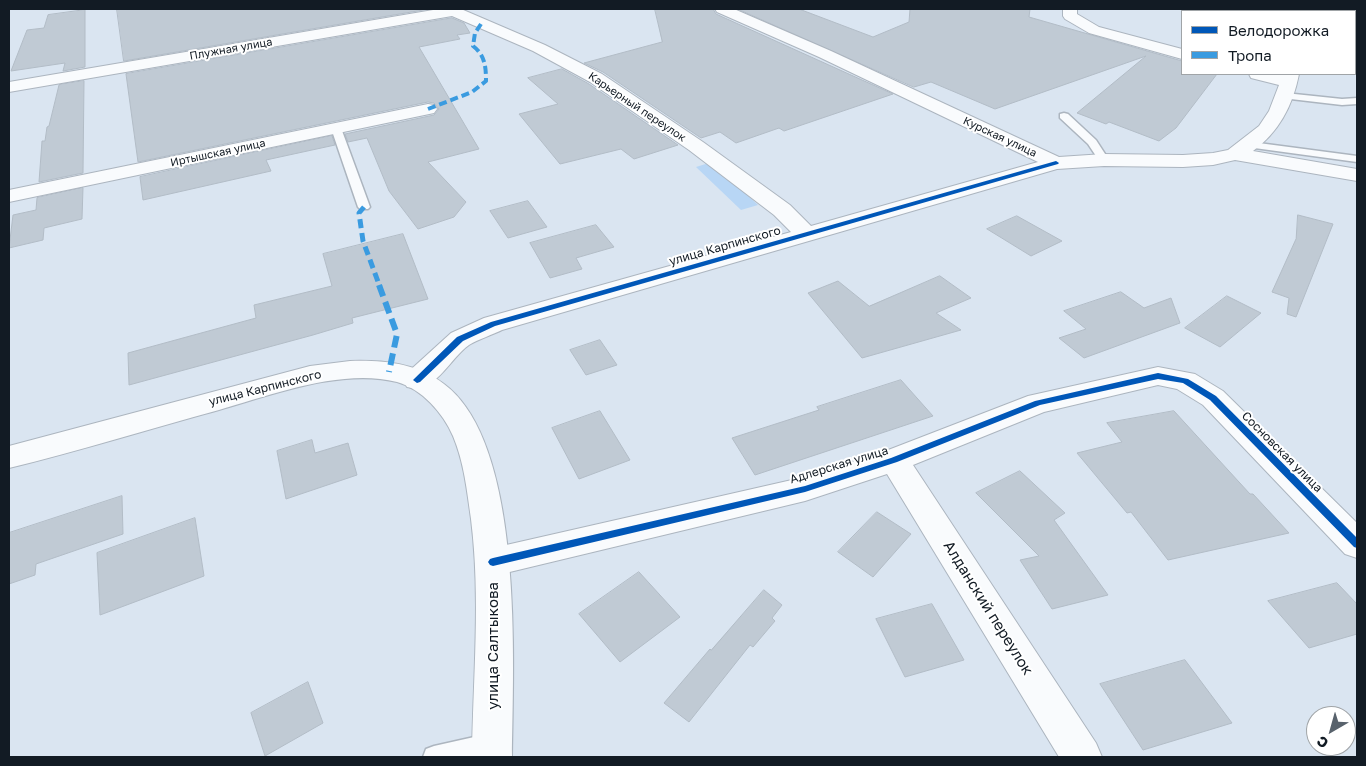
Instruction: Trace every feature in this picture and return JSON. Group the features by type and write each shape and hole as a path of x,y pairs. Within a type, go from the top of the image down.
{"street":[{"name":"Курская улица","path":"722,9 825,54 1056,163 1104,160 1183,161 1213,159 1235,154 1357,175"},
{"path":"1070,9 1070,16 1094,30 1181,54"},
{"name":"Плужная улица","path":"9,87 450,10"},
{"name":"Карьерный переулок","path":"450,10 540,48 596,78 712,158 782,210 807,235"},
{"path":"1235,154 1251,145 1267,130 1289,84 1260,75"},
{"name":"Иртышская улица","path":"9,196 428,109"},
{"name":"улица Карпинского","path":"9,457 310,375 338,370 364,370 389,372 417,380 460,340 493,324 1056,163"},
{"name":"Адлерская улица","path":"493,562 805,489 894,460 1038,402 1158,376 1185,381"},
{"name":"улица Салтыкова","path":"417,380 442,397 460,422 471,442 479,466 493,562 495,616 492,750"},
{"name":"Сосновская улица","path":"1185,381 1213,398 1357,544"},
{"name":"Алданский переулок","path":"894,460 1082,757"}],"lane":[{"path":"1289,84 1342,102 1357,101"},
{"path":"1064,116 1092,142 1104,160"},
{"path":"336,128 364,207"},
{"path":"1251,145 1357,159"},
{"path":"434,757 492,750"}],"shaded area":[{"path":"712,162 758,205 741,210 696,167"}],"building":[{"path":"117,9 429,9 124,61"},
{"path":"655,9 713,9 716,14 893,94 784,131 779,128 736,143 720,132 701,138 603,72 584,63 662,42"},
{"path":"738,9 799,9 873,37 909,22 910,9 1030,9 1029,17 1181,61 1181,75 1216,75 1176,128 1159,141 1109,122 1106,124 1077,113 1146,56 995,109 931,82 914,87"},
{"path":"85,10 85,67 63,71 65,63 11,71 27,30 44,28 48,15"},
{"path":"452,18 464,23 470,33 457,35 460,39 419,47 479,149 428,162 466,202 454,217 418,229 389,191 367,138 348,142 345,134 434,115 439,109 434,103 428,102 138,162 126,74"},
{"path":"562,69 589,84 678,145 634,159 621,149 560,164 519,114 558,104 528,78"},
{"path":"84,81 83,173 39,182 42,141 45,141 59,85"},
{"path":"332,136 335,145 266,160 271,171 143,200 140,177"},
{"path":"83,188 82,219 44,228 43,240 9,248 13,215 36,210 37,198"},
{"path":"528,201 547,227 508,238 490,211"},
{"path":"1298,215 1333,224 1296,317 1287,314 1289,298 1272,292 1296,239"},
{"path":"1017,216 1062,241 1031,256 987,229"},
{"path":"596,225 614,247 576,258 582,269 550,278 530,243"},
{"path":"403,234 428,299 352,318 353,323 313,335 129,385 128,353 256,318 254,305 332,286 323,254"},
{"path":"940,276 971,298 936,313 961,330 862,358 808,293 838,281 869,306"},
{"path":"1121,292 1144,308 1171,298 1180,323 1084,358 1059,338 1086,329 1064,311"},
{"path":"1227,296 1261,313 1220,347 1185,328"},
{"path":"600,340 617,365 586,375 570,350"},
{"path":"901,380 933,416 755,475 732,438 819,410 817,407"},
{"path":"600,411 630,460 579,479 552,428"},
{"path":"1174,411 1250,494 1253,494 1289,533 1168,560 1131,512 1127,513 1077,453 1122,442 1107,423"},
{"path":"312,440 315,453 348,443 357,475 286,499 277,451"},
{"path":"1020,471 1065,513 1054,520 1108,595 1052,609 1020,560 1039,556 976,493"},
{"path":"122,496 123,534 36,564 35,575 9,584 9,533"},
{"path":"877,512 911,534 873,577 838,552"},
{"path":"195,518 204,576 100,615 97,553"},
{"path":"639,572 680,617 620,662 579,614"},
{"path":"1337,583 1357,604 1357,634 1309,648 1268,601"},
{"path":"764,590 782,605 772,618 775,621 753,647 750,645 689,722 664,703"},
{"path":"932,604 964,660 905,677 876,619"},
{"path":"1185,660 1232,723 1143,750 1100,684"},
{"path":"308,682 323,723 265,756 251,713"}],"marked path":[{"path":"428,109 472,92 486,81 483,57 473,46 475,33 481,24"},
{"path":"364,207 359,213 363,241 397,334 389,372"}],"cycle path":[{"path":"417,380 460,339 493,324 1056,163"},
{"path":"493,562 805,489 894,460 1038,403 1158,376 1185,381 1213,398 1357,544"}]}
